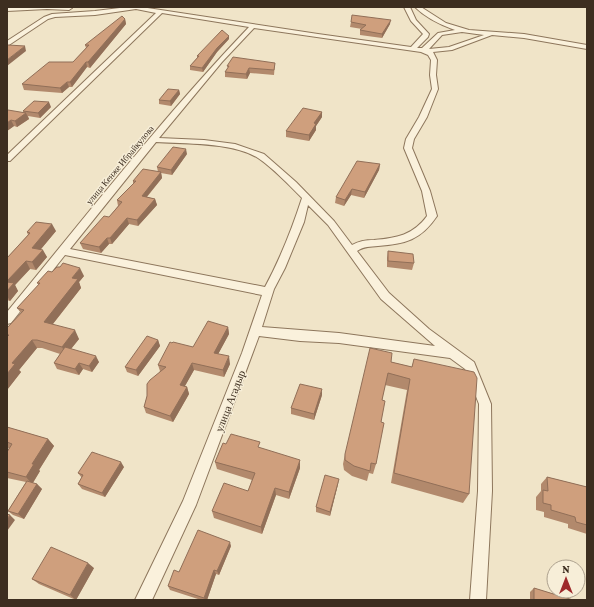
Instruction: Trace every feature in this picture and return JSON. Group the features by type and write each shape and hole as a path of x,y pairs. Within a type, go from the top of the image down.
{"street":[{"path":"7,10 84,7"},
{"path":"7,44 46,18 54,15 95,13 134,7 426,51 450,49 486,38 491,34"},
{"path":"407,7 412,18 426,34 463,31"},
{"path":"412,18 418,7 425,13 448,26 463,31 508,34"},
{"path":"7,159 160,12"},
{"path":"448,26 458,25 485,29 587,47"},
{"name":"улица Кенже Ибрайкулова","path":"7,320 220,61 253,26"},
{"path":"413,48 426,36 426,34"},
{"path":"426,51 431,46 435,37 439,34"},
{"path":"352,250 359,244 399,241 411,236 425,227 432,216 426,191 408,148 410,139 423,117 435,89 433,75 434,60 426,51"},
{"path":"154,140 204,142 235,146 261,156 331,223 385,296 425,332 470,366 485,404 485,491 478,600"},
{"name":"улица Агадыр","path":"143,600 189,505 255,331 268,292 280,268 299,222 306,198"},
{"path":"63,251 268,292"},
{"path":"255,331 300,336 338,338 453,353"}],"building":[{"path":"352,15 391,20 382,34 360,30 366,25 351,22"},
{"path":"122,16 125,19 70,82 67,82 60,88 22,84 49,62 73,62 89,45 85,45"},
{"path":"222,30 229,36 217,48 202,68 190,66 199,56 197,56"},
{"path":"8,45 25,46 7,60"},
{"path":"233,57 275,63 274,70 249,68 246,74 225,72"},
{"path":"168,89 179,90 170,101 159,100"},
{"path":"34,101 49,102 38,113 23,111"},
{"path":"303,108 322,112 314,123 316,124 309,135 286,131"},
{"path":"8,110 26,113 15,121 11,120 7,123"},
{"path":"173,147 186,149 171,170 157,167"},
{"path":"357,161 380,164 365,192 352,189 345,200 336,197"},
{"path":"143,169 161,172 142,196 155,199 137,220 127,218 110,238 107,238 99,247 80,243 104,216 109,217 122,202 117,200 136,181 133,181"},
{"path":"36,222 52,224 32,248 43,250 32,262 26,261 7,281 7,258 30,233 27,232"},
{"path":"388,251 413,254 414,263 388,261"},
{"path":"63,263 80,268 72,278 78,279 44,322 75,330 62,347 32,340 12,363 15,364 7,374 7,337 9,335 7,335 7,328 24,310 17,308 40,283 37,283 48,271 52,272"},
{"path":"7,282 14,283 7,291"},
{"path":"208,321 228,327 214,353 229,356 223,370 192,363 180,385 187,387 170,416 144,407 147,396 147,384 166,367 158,365 170,342 193,347"},
{"path":"147,336 158,340 136,370 125,367"},
{"path":"65,347 96,356 89,366 79,363 75,369 54,363"},
{"path":"370,348 392,353 391,362 412,367 414,359 474,372 477,378 469,494 394,473 410,379 388,373 382,400 385,401 381,422 384,423 376,464 371,463 370,471 354,466 345,460 345,454"},
{"path":"300,384 322,389 314,414 291,408"},
{"path":"7,427 48,439 32,464 34,464 26,477 7,472 7,452 12,444 7,442"},
{"path":"231,434 260,442 258,447 300,460 289,492 275,488 261,527 212,511 224,483 248,491 255,473 215,462 223,443 226,444"},
{"path":"92,452 121,462 102,493 78,484 83,475 78,473"},
{"path":"325,475 339,479 330,512 316,507"},
{"path":"547,477 587,487 587,525 576,522 575,517 551,510 551,505 543,503 543,490 548,491"},
{"path":"27,481 37,484 18,514 8,511"},
{"path":"198,530 230,542 217,571 214,570 204,598 168,586 174,570 179,572"},
{"path":"51,547 88,563 70,595 32,579"},
{"path":"534,588 546,592 546,599 573,600 534,600"}]}
